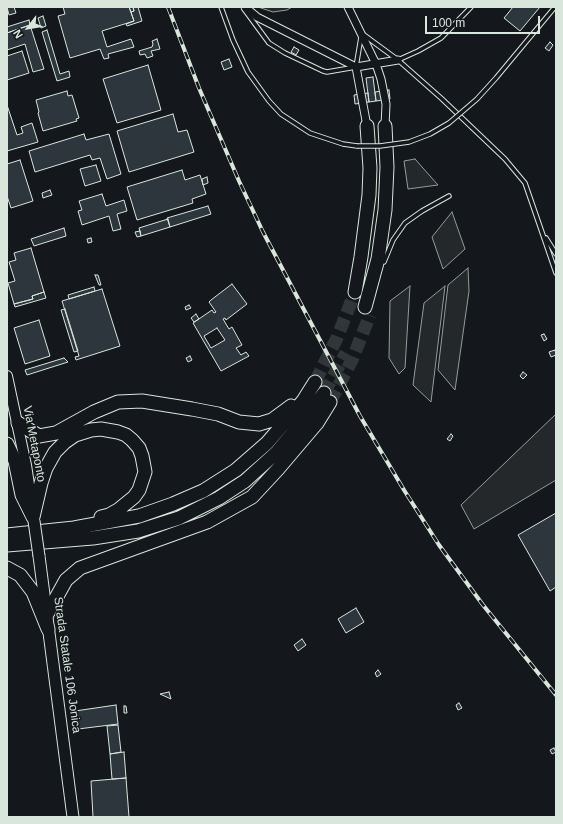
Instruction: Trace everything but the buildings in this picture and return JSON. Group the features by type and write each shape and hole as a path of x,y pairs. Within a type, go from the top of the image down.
{"highway":[{"path":"354,292 361,258 369,195 370,168 367,126"},
{"path":"385,126 387,167 384,262 367,311 378,259 385,210"},
{"path":"7,535 74,528 139,516 173,504 203,490 236,470 267,443 303,401 315,382 288,409 272,420 258,424 239,422 218,414 142,401 118,402 94,412 56,433 39,436 18,423"},
{"path":"7,546 93,538 138,531 179,518 219,498 245,481 277,452 307,416 327,397 317,423 252,498 208,522 80,568 66,580 46,616"},
{"path":"34,519 41,483 51,459 59,447 75,435 91,430 109,429 126,435 139,448 144,463 145,472 139,490 134,497 118,510 109,515 90,520 74,528"},
{"path":"7,444 15,461 22,495 34,519"},
{"path":"7,568 20,575 32,592 48,629"}],"main road":[{"name":"Via Metaponto","path":"7,376 26,465 34,519"},
{"name":"Strada Statale 106 Jonica","path":"34,519 74,817"}],"street":[{"path":"244,7 257,17 356,67 398,60"},
{"path":"348,7 376,64 381,79 386,104 385,126"},
{"path":"356,67 367,126"}],"lane":[{"path":"221,7 240,56 248,72 281,114 310,133 326,139 357,146 380,146 409,142 430,134 449,123 472,104 492,83 555,7"},
{"path":"244,7 269,43 285,53 327,72 356,67 361,33 398,60 487,141 510,164 525,183 556,273"},
{"path":"398,60 441,38 471,7"},
{"path":"384,262 392,240 405,223 422,210 449,196"},
{"path":"543,233 556,254"}],"shaded area":[{"path":"258,7 292,7 287,10 273,12"},
{"path":"415,159 438,185 408,189 404,161"},
{"path":"452,212 465,249 443,269 432,237"},
{"path":"468,268 469,291 455,390 438,370 448,285"},
{"path":"410,286 405,368 399,374 389,358 390,301"},
{"path":"445,286 431,402 413,385 424,303"},
{"path":"556,414 556,480 474,529 461,505"}],"tunnel":[{"path":"315,382 337,338 355,292"},
{"path":"330,402 352,360 370,315"},
{"path":"324,393 346,353"}],"railway":[{"path":"168,7 199,88 239,181 263,232 360,416 439,545 483,605 556,695"}]}
